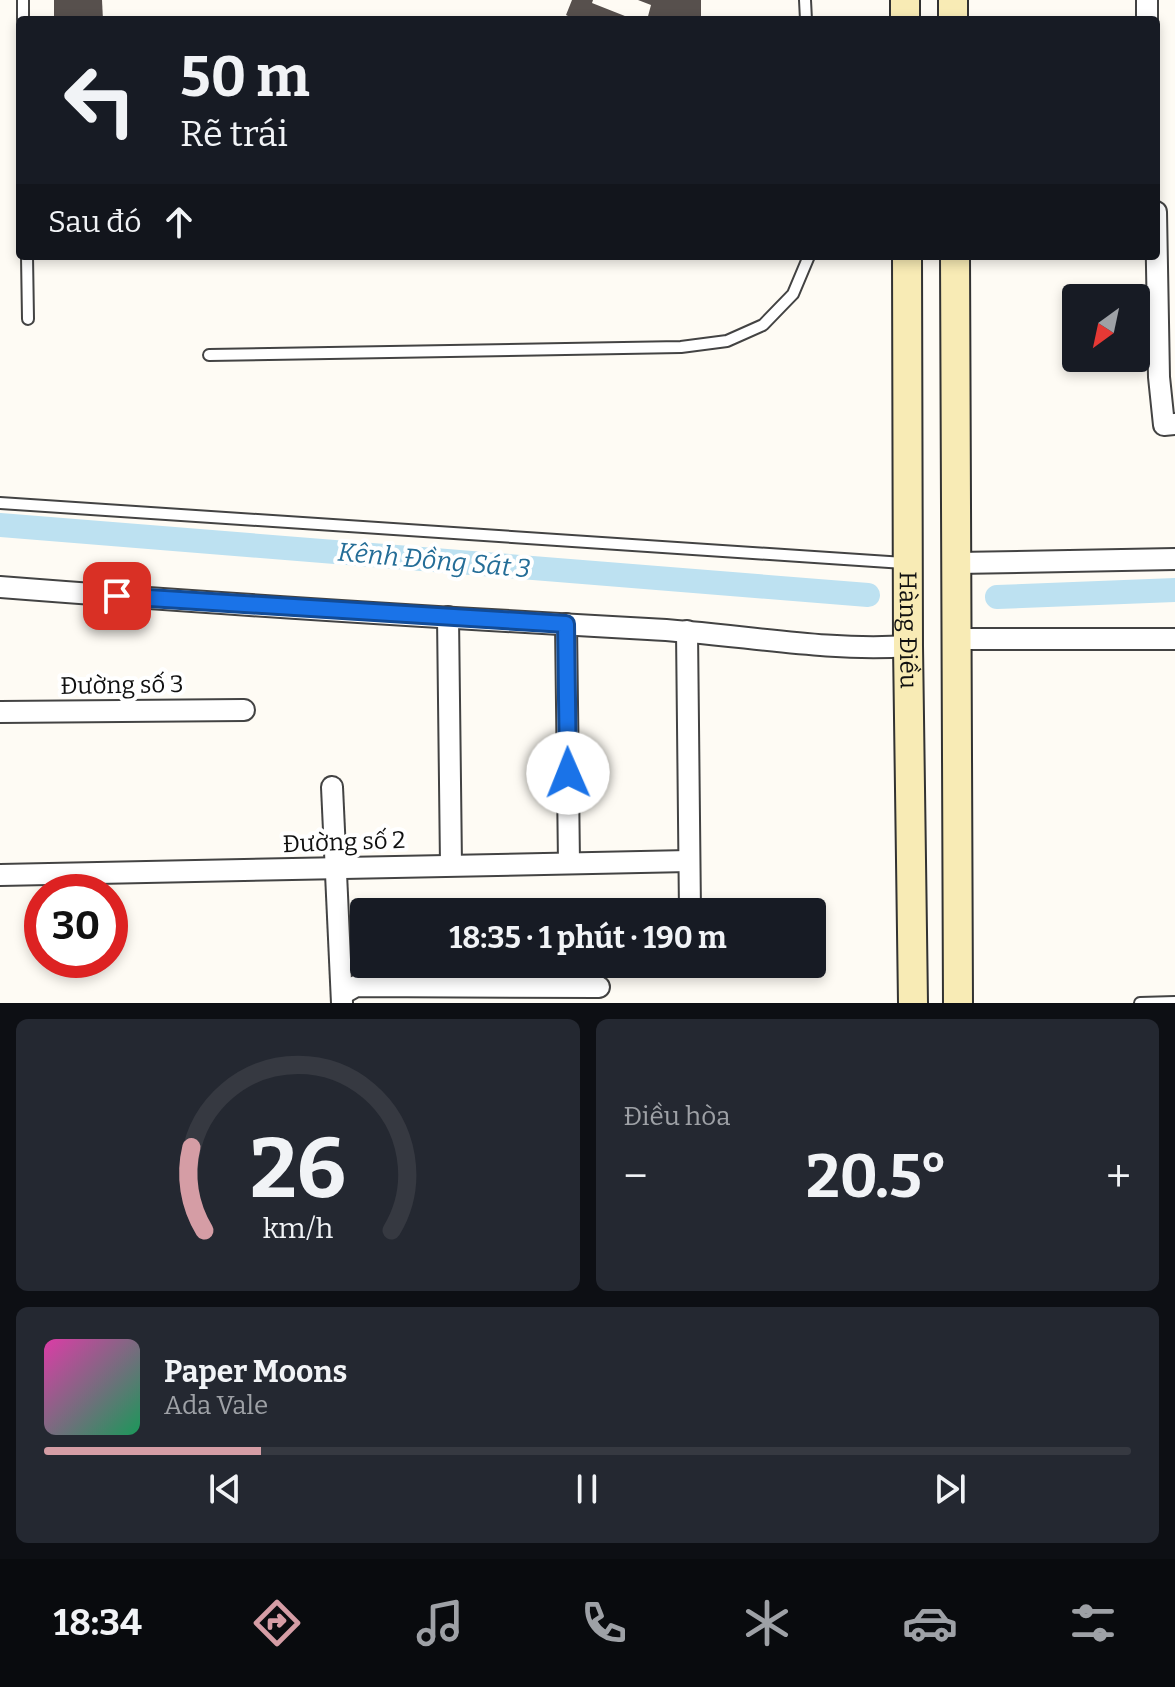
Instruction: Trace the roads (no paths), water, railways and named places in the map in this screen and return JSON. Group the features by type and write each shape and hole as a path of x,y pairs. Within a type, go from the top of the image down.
{"main road":[{"name":"Hàng Điều","path":"907,260 913,1003"},
{"name":"Hàng Điều","path":"955,260 958,1003"}],"street":[{"path":"1166,234 1159,377 1164,425 1175,424"},
{"path":"957,563 1175,559"},
{"path":"0,587 235,605 687,631 870,649 908,646"},
{"path":"448,617 451,865"},
{"path":"566,624 569,863"},
{"path":"687,631 690,898"},
{"path":"957,639 1175,639"},
{"name":"Đường số 3","path":"0,712 244,710"},
{"path":"332,787 342,998"},
{"name":"Đường số 2","path":"0,875 689,861"},
{"path":"342,998 356,986 599,987"}],"lane":[{"path":"27,260 28,319"},
{"path":"209,355 681,347 727,341 763,325 783,305 793,294 807,260"},
{"path":"0,503 910,563"},
{"path":"1140,1003 1175,1002"}],"waterway":[{"name":"Kênh Đồng Sát 3","path":"0,525 868,595"},
{"path":"997,597 1175,590"}]}
